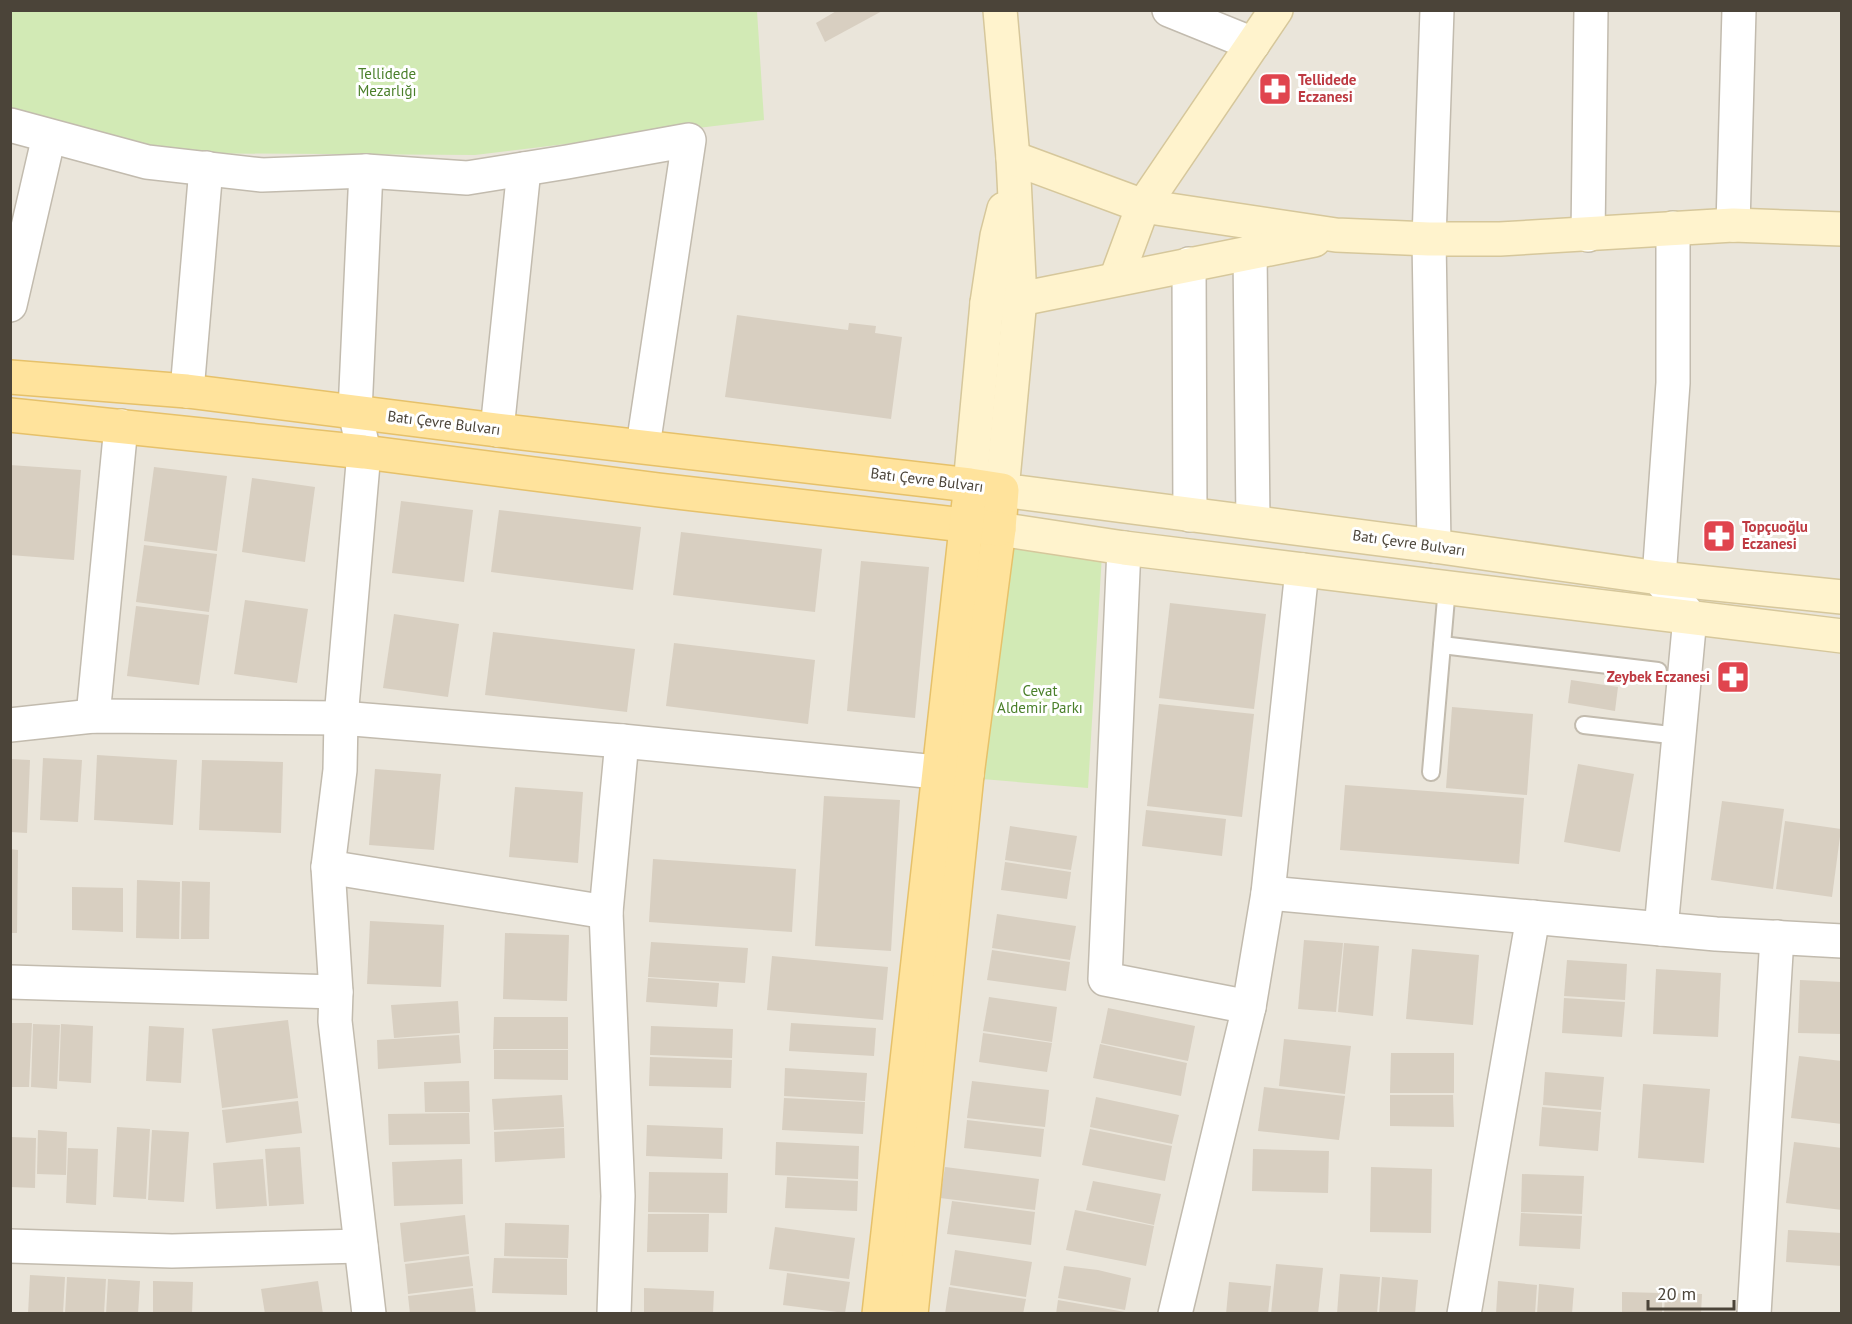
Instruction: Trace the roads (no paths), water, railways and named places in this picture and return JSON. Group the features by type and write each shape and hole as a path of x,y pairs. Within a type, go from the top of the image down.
{"main road":[{"path":"879,1314 953,774 983,526 1002,490 1020,299 1013,158 1000,10"},
{"path":"1116,279 1143,206 1276,10"},
{"path":"1013,158 1143,206 1336,235 1500,239 1733,225 1842,229"},
{"path":"983,526 970,485 987,303 997,236 1009,190 1013,158"},
{"path":"987,303 1020,299 1336,235"},
{"name":"Batı Çevre Bulvarı","path":"10,377 187,391 970,485 1659,578 1842,597"},
{"path":"10,415 364,452 659,490 983,526 1124,548 1842,636"},
{"path":"911,1314 953,774"}],"street":[{"path":"1169,10 1253,44"},
{"path":"1434,546 1429,239 1437,10"},
{"path":"1588,235 1591,10"},
{"path":"1733,225 1739,10"},
{"path":"10,125 147,162 262,175 366,171 467,178 689,140 643,446"},
{"path":"10,305 49,136"},
{"path":"187,391 206,168"},
{"path":"497,430 524,169"},
{"path":"366,171 355,412 364,452 341,718 340,770 328,867 336,993 335,1022 369,1314"},
{"path":"1661,929 1690,617 1659,578 1673,383 1672,228"},
{"path":"1250,252 1253,522"},
{"path":"1189,264 1190,515"},
{"path":"93,716 121,426"},
{"path":"1124,548 1105,979 1249,1007"},
{"path":"1175,1314 1249,1007 1268,893 1302,570"},
{"path":"10,725 93,716 341,718 622,741 953,774"},
{"path":"614,1314 618,1196 606,912 622,741"},
{"path":"328,867 606,912"},
{"path":"1268,893 1661,929 1842,941"},
{"path":"1464,1314 1533,917"},
{"path":"1754,1314 1777,937"},
{"path":"10,982 336,993"},
{"path":"10,1246 172,1251 361,1246"}],"lane":[{"path":"1431,772 1447,587"},
{"path":"1442,645 1658,671"},
{"path":"1584,725 1679,736"}],"place":[{"name":"Tellidede Eczanesi","path":"1275,89"},
{"name":"Topçuoğlu Eczanesi","path":"1719,536"},
{"name":"Zeybek Eczanesi","path":"1733,677"}],"park label":[{"name":"Tellidede Mezarlığı","path":"387,82"},
{"name":"Cevat Aldemir Parkı","path":"1040,700"}]}
